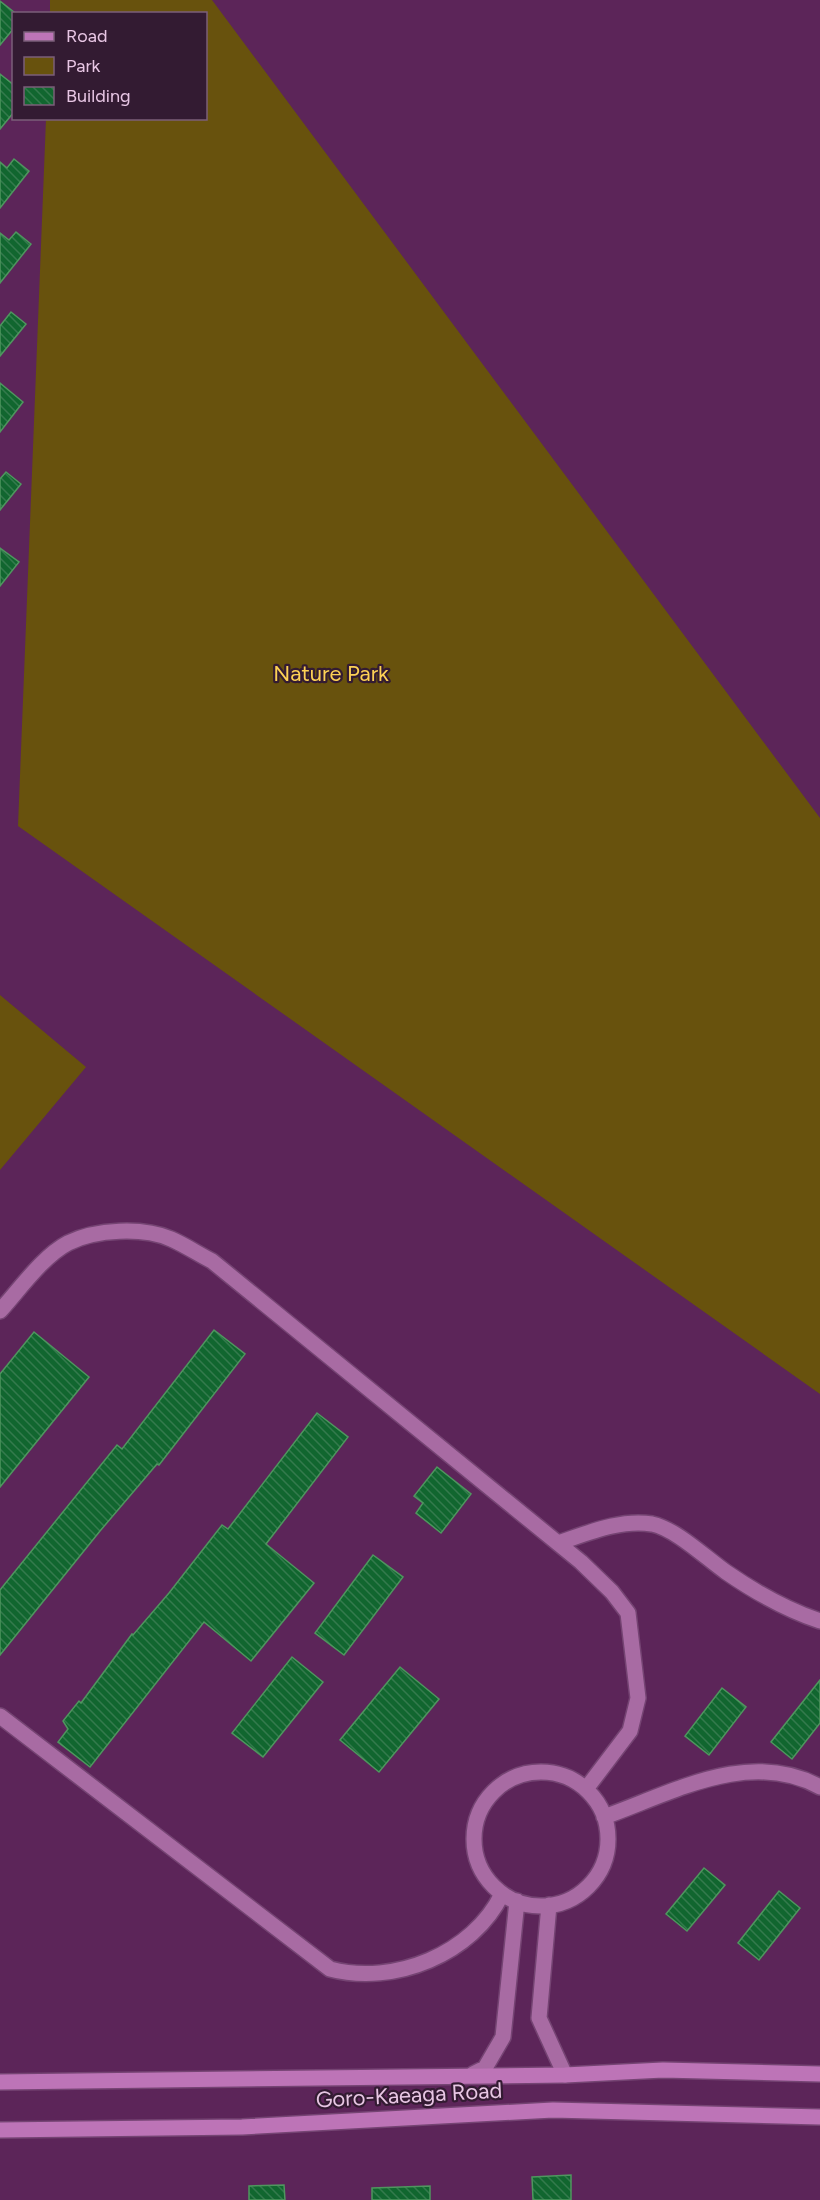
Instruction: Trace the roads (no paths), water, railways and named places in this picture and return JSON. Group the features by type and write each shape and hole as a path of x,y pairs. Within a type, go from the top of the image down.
{"main road":[{"name":"Goro-Kaeaga Road","path":"0,2082 565,2074 663,2070 820,2074"},
{"name":"Goro-Kaeaga Road","path":"0,2130 242,2127 553,2110 820,2117"}],"street":[{"path":"0,1311 37,1269 68,1243 99,1234 140,1232 170,1238 212,1261 558,1543 612,1592 628,1613 638,1698 630,1731 586,1790"},
{"path":"558,1543 613,1525 654,1524 693,1545 726,1572 795,1613 820,1621"},
{"path":"0,1716 304,1952 330,1969 343,1972 404,1970 433,1958 476,1931 496,1907 502,1893"},
{"path":"541,1772 557,1774 573,1780 597,1802 604,1817 608,1834 607,1851 602,1867 580,1893 549,1905 517,1901 502,1893 490,1882 475,1852 474,1836 477,1819 489,1797 508,1780 524,1774 541,1772"},
{"path":"604,1817 728,1772 783,1774 805,1778 820,1787"},
{"path":"473,2074 485,2068 503,2037 517,1901"},
{"path":"549,1905 539,2018 565,2074"}],"park label":[{"name":"Nature Park","path":"331,673"}]}
